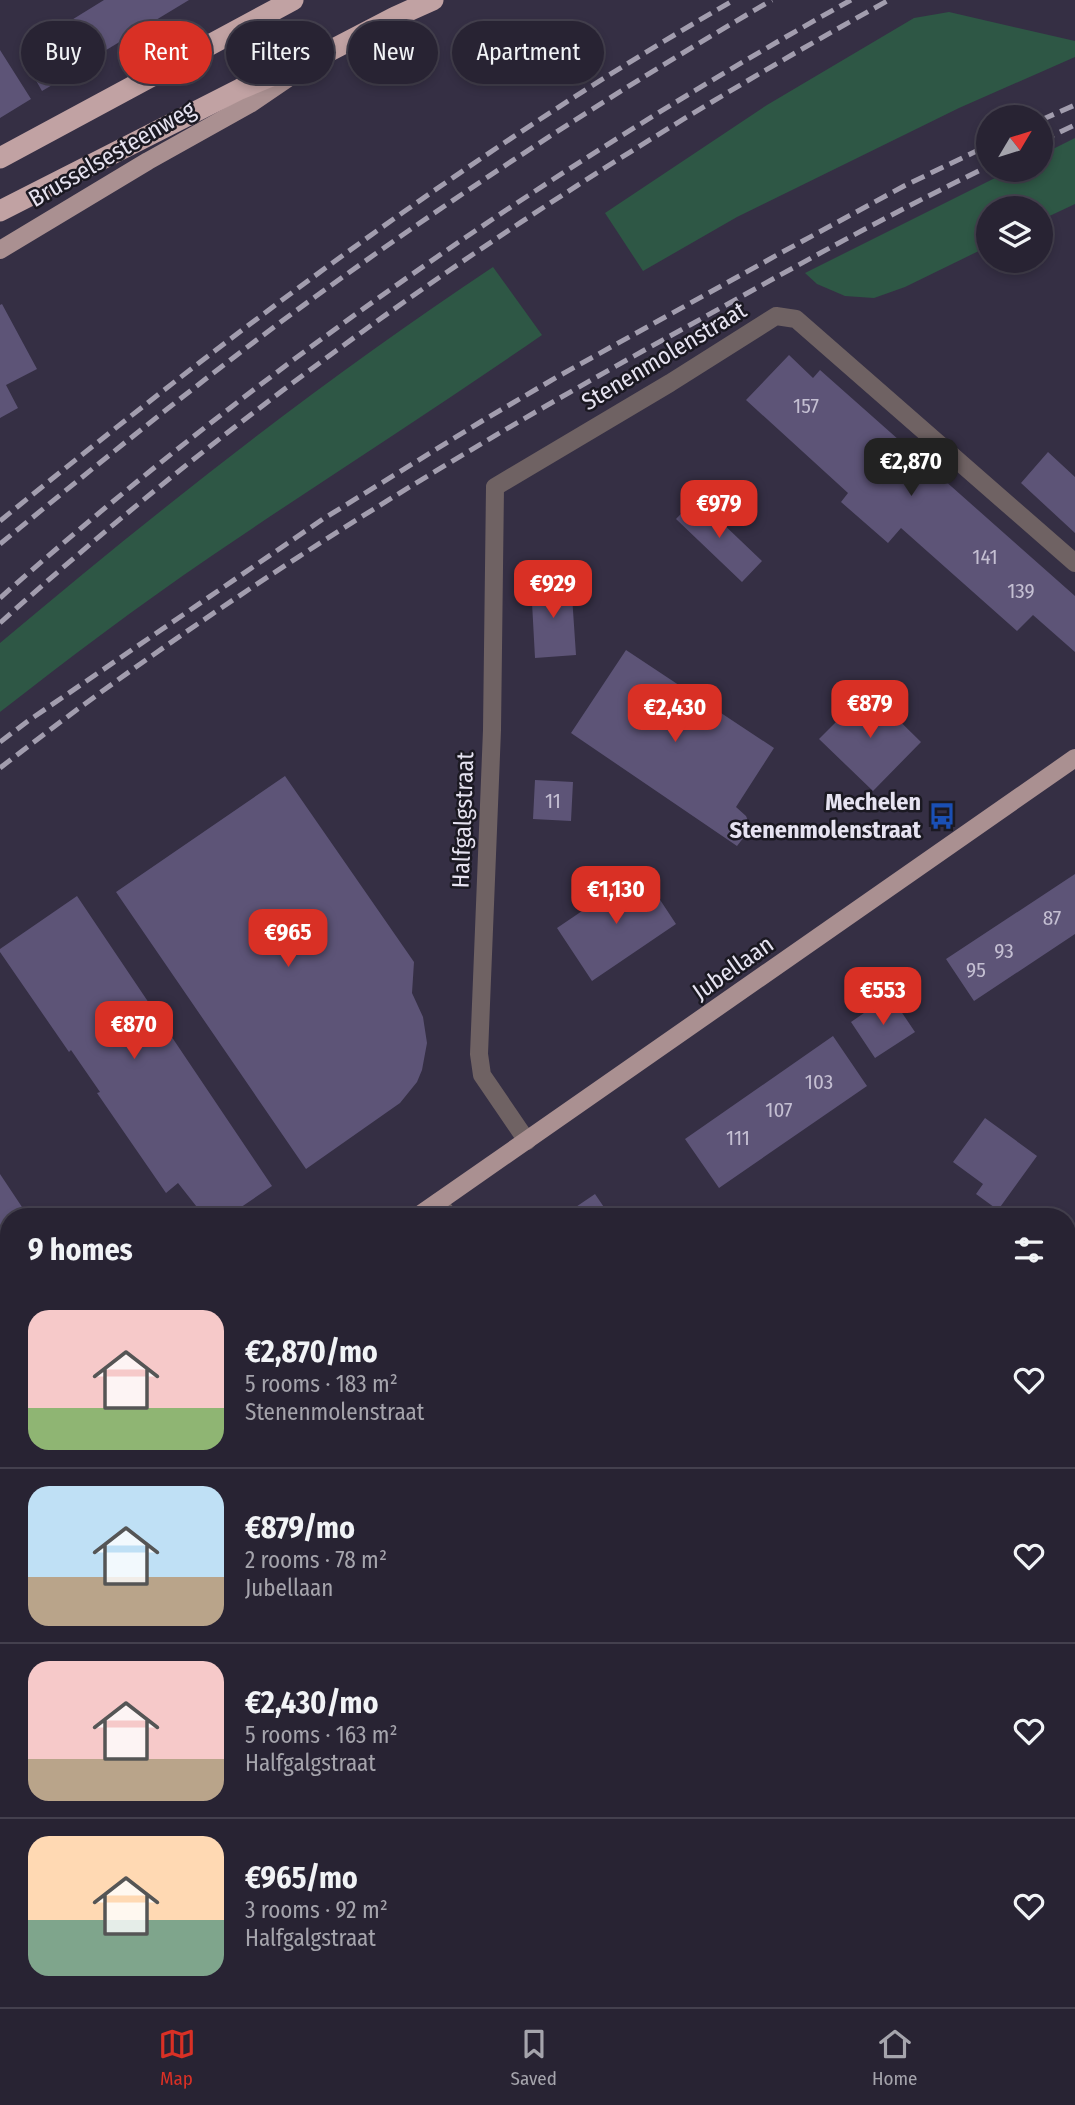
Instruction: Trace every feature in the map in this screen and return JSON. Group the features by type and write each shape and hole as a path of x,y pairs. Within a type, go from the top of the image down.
{"highway":[{"name":"Brusselsesteenweg","path":"0,158 293,0"},
{"name":"Brusselsesteenweg","path":"334,49 433,0"},
{"path":"0,211 252,84"}],"main road":[{"name":"Brusselsesteenweg","path":"0,250 148,161 250,104 279,84"},
{"name":"Jubellaan","path":"445,1208 527,1142 1075,758"}],"street":[{"name":"Stenenmolenstraat","path":"495,487 670,383 776,316 796,319 1075,563"},
{"name":"Halfgalgstraat","path":"495,487 492,730 478,1054 482,1075 527,1142"}],"green space":[{"path":"949,12 1075,41 1075,57 959,108 737,217 643,271 605,213 767,105 914,18"},
{"path":"1075,138 1075,204 1053,214 1053,196 976,196 976,252 905,287 874,298 845,296 817,284 805,273 987,182 1054,182 1054,148"},
{"path":"493,267 542,335 183,576 0,712 0,643 119,544 241,448 366,355"}],"building":[{"path":"104,0 189,0 154,21 119,21 119,42 105,51 105,21 70,21"},
{"path":"0,50 31,99 0,118"},
{"path":"38,84 54,84 42,91"},
{"path":"2,304 37,369 6,385 18,408 0,418 0,305"},
{"path":"789,355 813,378 820,370 1075,596 1075,652 1033,615 1017,631 901,528 888,543 841,502 848,493 746,400"},
{"path":"1048,452 1075,477 1075,533 1021,483"},
{"path":"696,498 762,561 742,582 676,519"},
{"path":"571,581 576,655 535,658 531,584"},
{"path":"626,650 774,748 736,807 746,816 751,828 737,846 571,733"},
{"path":"868,690 921,742 873,791 819,739"},
{"path":"285,776 414,962 412,993 423,1017 427,1043 417,1082 400,1103 306,1169 116,892"},
{"path":"535,780 573,782 571,821 533,819"},
{"path":"641,871 676,924 592,981 557,928"},
{"path":"1075,874 1075,934 974,1001 946,959"},
{"path":"77,896 272,1186 240,1208 198,1208 178,1183 166,1193 97,1093 100,1092 71,1050 69,1052 0,949"},
{"path":"890,995 915,1032 875,1058 851,1022"},
{"path":"833,1036 867,1086 719,1188 685,1139"},
{"path":"985,1118 1037,1156 999,1208 995,1208 976,1194 983,1184 953,1162"},
{"path":"0,1174 23,1208 0,1208"},
{"path":"595,1194 605,1208 574,1208"}],"railway":[{"path":"0,521 176,381 356,246 542,118 734,0"},
{"path":"0,544 206,379 386,246 549,137 772,0"},
{"path":"0,598 200,431 409,276 627,132 851,0"},
{"path":"0,623 208,448 316,365 427,286 654,137 889,0"},
{"path":"1054,114 1075,105"},
{"path":"1054,135 1075,125"},
{"path":"0,742 323,519 482,421 777,255 904,186 976,151"},
{"path":"0,768 165,646 424,478 764,284 976,172"}],"place":[{"name":"Mechelen Stenenmolenstraat","path":"942,816"}]}
